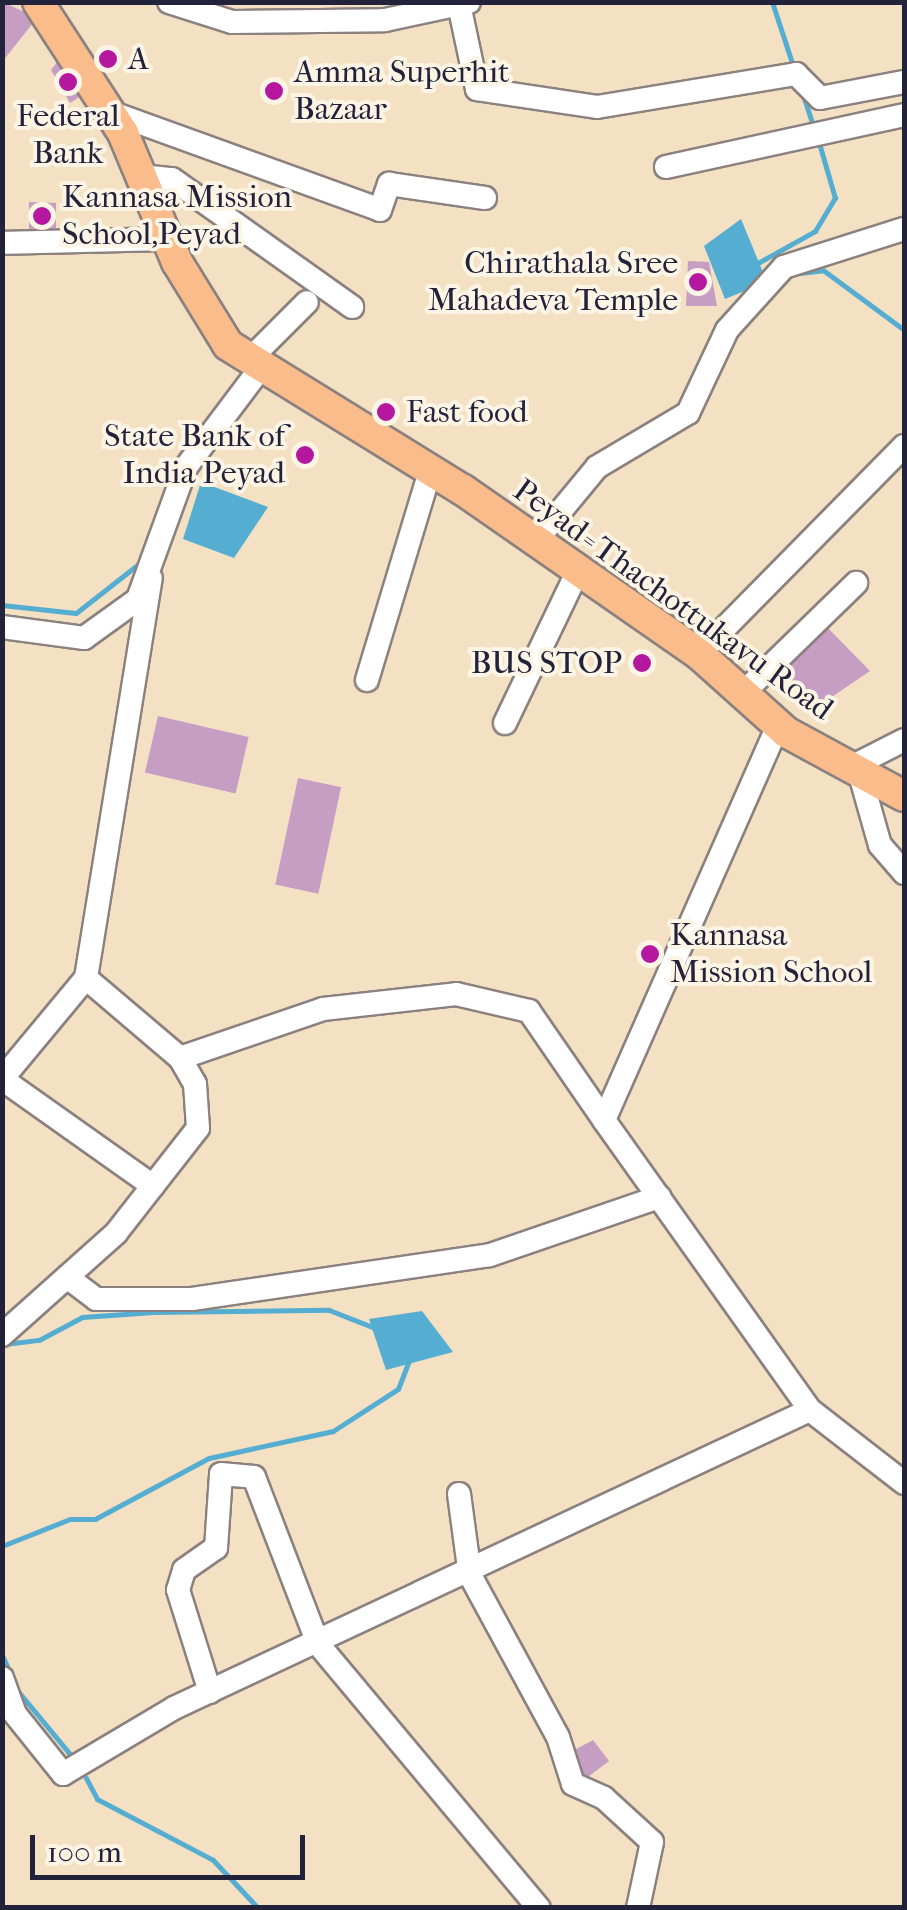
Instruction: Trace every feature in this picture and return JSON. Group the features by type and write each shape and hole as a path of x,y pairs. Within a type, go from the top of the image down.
{"main road":[{"name":"Peyad=Thachottukavu Road","path":"38,2 110,112 167,239 228,345 254,366 430,471 699,654 778,725 904,796"}],"street":[{"path":"169,2 206,19 277,12 454,6 477,89 596,108 796,74 820,98 904,82"},
{"path":"110,112 380,210 389,184 485,198"},
{"path":"666,167 803,132 904,115"},
{"path":"141,176 172,179 352,307"},
{"path":"535,542 597,467 688,413 728,330 784,267 904,229"},
{"path":"2,242 167,239"},
{"path":"153,1186 2,1079 86,978 151,578 186,467 254,366 306,302"},
{"path":"699,654 904,446"},
{"path":"367,680 430,471"},
{"path":"504,723 577,573"},
{"path":"2,626 84,638 151,578"},
{"path":"743,694 856,582"},
{"path":"604,1120 778,725"},
{"path":"904,740 855,769 880,845 904,873"},
{"path":"4,1333 67,1277 153,1186 198,1128 195,1084 180,1058 86,978"},
{"path":"180,1058 323,1009 456,994 530,1011 810,1410 904,1483"},
{"path":"67,1277 96,1299 192,1299 490,1255 659,1197"},
{"path":"2,1678 15,1714 64,1774 210,1692 470,1575 810,1410"},
{"path":"210,1692 178,1590 184,1570 216,1548 221,1474 254,1477 318,1644 539,1908"},
{"path":"459,1494 470,1575 558,1737 573,1784 604,1798 652,1842 638,1908"}],"water":[{"path":"741,219 767,282 725,299 704,246"},
{"path":"201,482 268,507 234,558 183,539"},
{"path":"422,1311 453,1352 386,1370 369,1319"}],"building":[{"path":"3,2 37,18 2,62 2,5"},
{"name":"Federal Bank","path":"62,56 84,94 70,103 51,70"},
{"name":"Kannasa Mission School,Peyad","path":"29,202 56,203 56,228 29,233"},
{"name":"Chirathala Sree Mahadeva Temple","path":"688,261 709,262 717,306 686,306"},
{"path":"823,623 870,671 817,707 777,666"},
{"path":"158,716 249,737 236,793 145,773"},
{"path":"298,778 341,787 318,894 275,885"},
{"path":"593,1740 609,1761 584,1780 567,1754"}],"waterway":[{"path":"772,2 793,66"},
{"path":"803,95 814,128"},
{"path":"756,264 815,231 835,198 819,143"},
{"path":"800,273 823,270 904,330"},
{"path":"2,605 76,613 141,562"},
{"path":"5,1344 39,1340 82,1317 154,1312 329,1310 375,1328"},
{"path":"2,1546 70,1519 95,1519 209,1458 333,1431 398,1389 409,1361"},
{"path":"2,1655 11,1675"},
{"path":"17,1690 74,1759"},
{"path":"86,1778 97,1799 213,1860 258,1908"}],"place":[{"name":"A","path":"108,59"},
{"name":"Federal Bank","path":"68,82"},
{"name":"Amma Superhit Bazaar","path":"274,91"},
{"name":"Kannasa Mission School,Peyad","path":"42,216"},
{"name":"Chirathala Sree Mahadeva Temple","path":"698,282"},
{"name":"Fast food","path":"386,412"},
{"name":"State Bank of India Peyad","path":"305,455"},
{"name":"BUS STOP","path":"642,663"},
{"name":"Kannasa Mission School","path":"650,954"}]}
